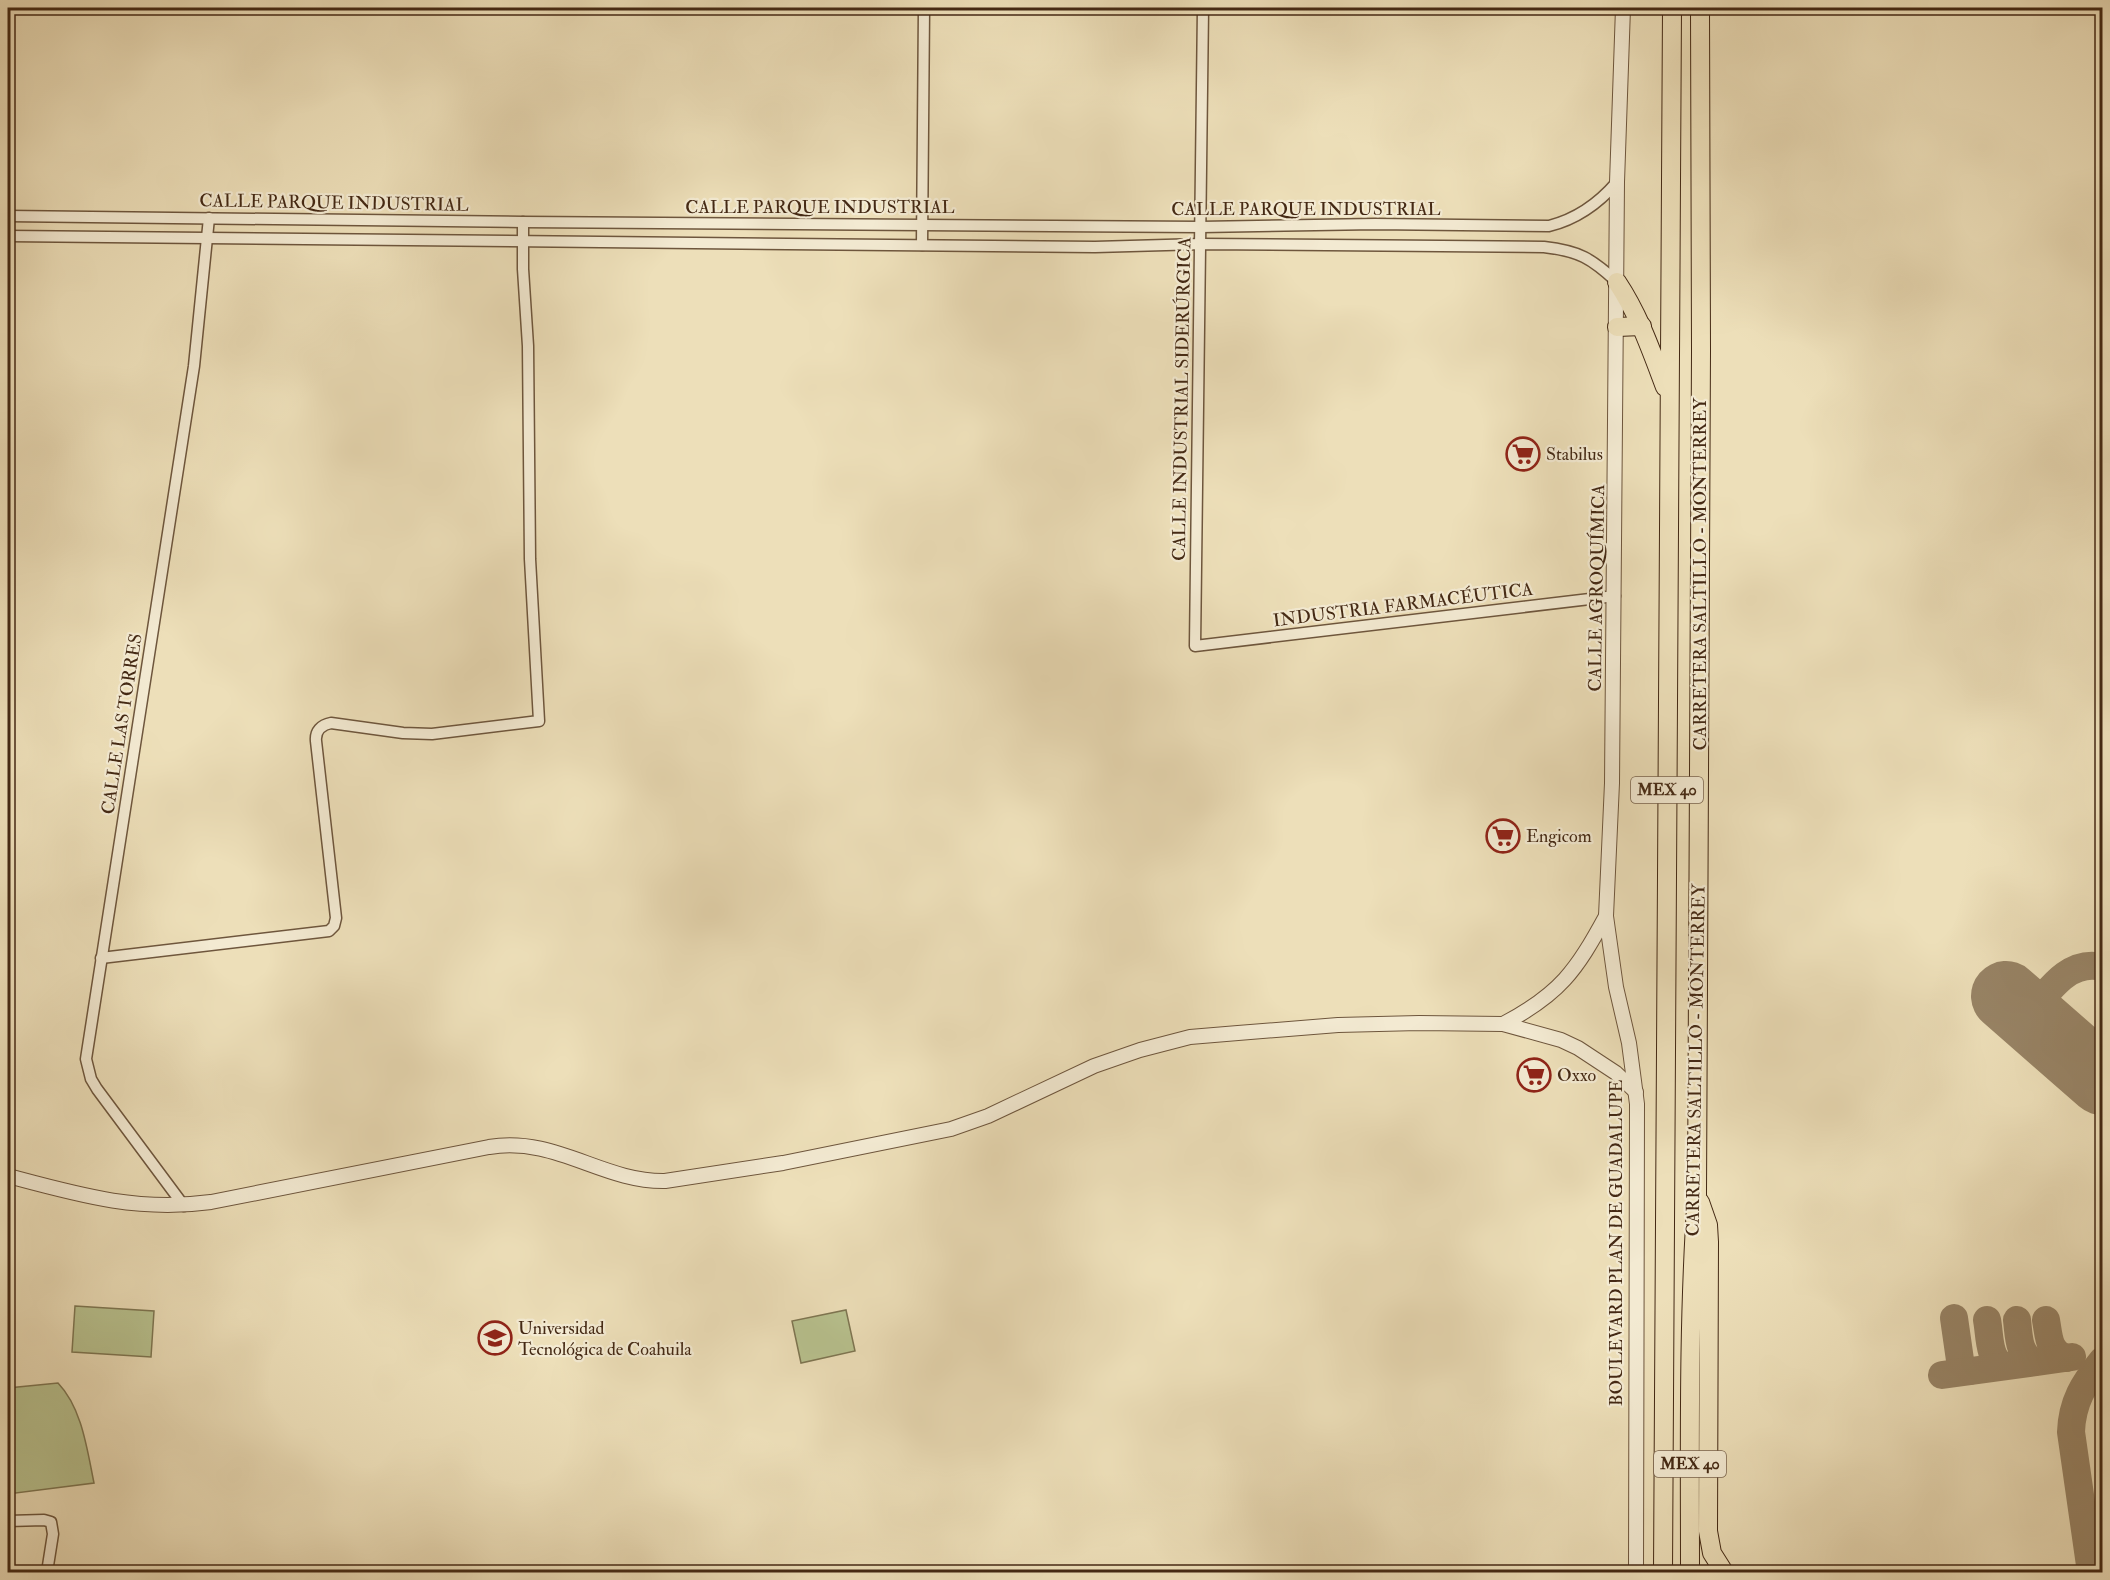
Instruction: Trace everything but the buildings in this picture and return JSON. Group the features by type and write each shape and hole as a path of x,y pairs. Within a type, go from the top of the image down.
{"highway":[{"name":"CARRETERA SALTILLO - MONTERREY","path":"1663,1572 1672,8"},
{"name":"CARRETERA SALTILLO - MONTERREY","path":"1690,1572 1691,1270 1696,1194 1700,8"},
{"path":"1617,282 1642,326 1669,396"},
{"path":"1617,327 1642,326"},
{"path":"1696,1194 1704,1212 1709,1242 1708,1531 1712,1552 1724,1572"},
{"path":"1663,1359 1669,1371 1671,1385 1670,1572"}],"street":[{"path":"922,245 924,8"},
{"name":"CALLE INDUSTRIAL SIDERÚRGICA","path":"1196,646 1203,8"},
{"name":"CALLE AGROQUÍMICA","path":"1606,916 1612,783 1617,182 1623,8"},
{"path":"1701,33 1706,22 1707,8"},
{"name":"CALLE PARQUE INDUSTRIAL","path":"8,216 1201,227 1376,224 1549,226 1563,223 1593,206 1617,182"},
{"name":"CALLE LAS TORRES","path":"183,1206 96,1089 88,1070 87,1045 153,640 194,366 208,218"},
{"path":"101,958 329,931 334,926 336,918 316,741 318,730 326,724 425,734 539,722 530,559 528,346 522,222"},
{"path":"1375,244 1376,224"},
{"path":"1451,246 1452,225"},
{"path":"1526,226 1526,247"},
{"name":"CALLE PARQUE INDUSTRIAL","path":"8,236 1095,248 1201,244 1526,247 1569,250 1599,265 1617,282"},
{"name":"INDUSTRIA FARMACÉUTICA","path":"1196,646 1615,596"},
{"path":"1503,1024 1527,1011 1556,989 1585,954 1606,916"},
{"name":"BOULEVARD PLAN DE GUADALUPE","path":"1606,916 1612,968 1629,1043 1636,1092 1636,1572"},
{"path":"8,1176 107,1201 183,1206 506,1144 543,1148 647,1182 665,1181 783,1163 951,1129 988,1116 1094,1066 1140,1050 1190,1037 1338,1025 1503,1024 1561,1040 1578,1048 1616,1073 1636,1092"},
{"path":"8,1521 44,1520 51,1522 53,1534 47,1572"}],"green space":[{"path":"75,1306 154,1311 151,1357 72,1352"},
{"path":"846,1310 855,1351 801,1363 792,1321"},
{"path":"58,1383 73,1404 78,1417 94,1483 8,1494 8,1388"}],"taxiway":[{"path":"2028,1015 2051,988 2069,973 2079,968 2102,967"},
{"path":"1954,1318 1960,1360 1962,1366 1969,1371"},
{"path":"1987,1320 1992,1352 2003,1366"},
{"path":"2017,1320 2022,1349 2034,1362"},
{"path":"2046,1320 2053,1348 2066,1358"},
{"path":"1942,1375 2072,1357"},
{"path":"2091,1572 2071,1432 2080,1393 2102,1361"}],"runway":[{"path":"2006,996 2102,1080"}],"place":[{"name":"Stabilus","path":"1523,454"},
{"name":"Engicom","path":"1503,836"},
{"name":"Oxxo","path":"1534,1075"},
{"name":"Universidad Tecnológica de Coahuila","path":"495,1338"}]}
